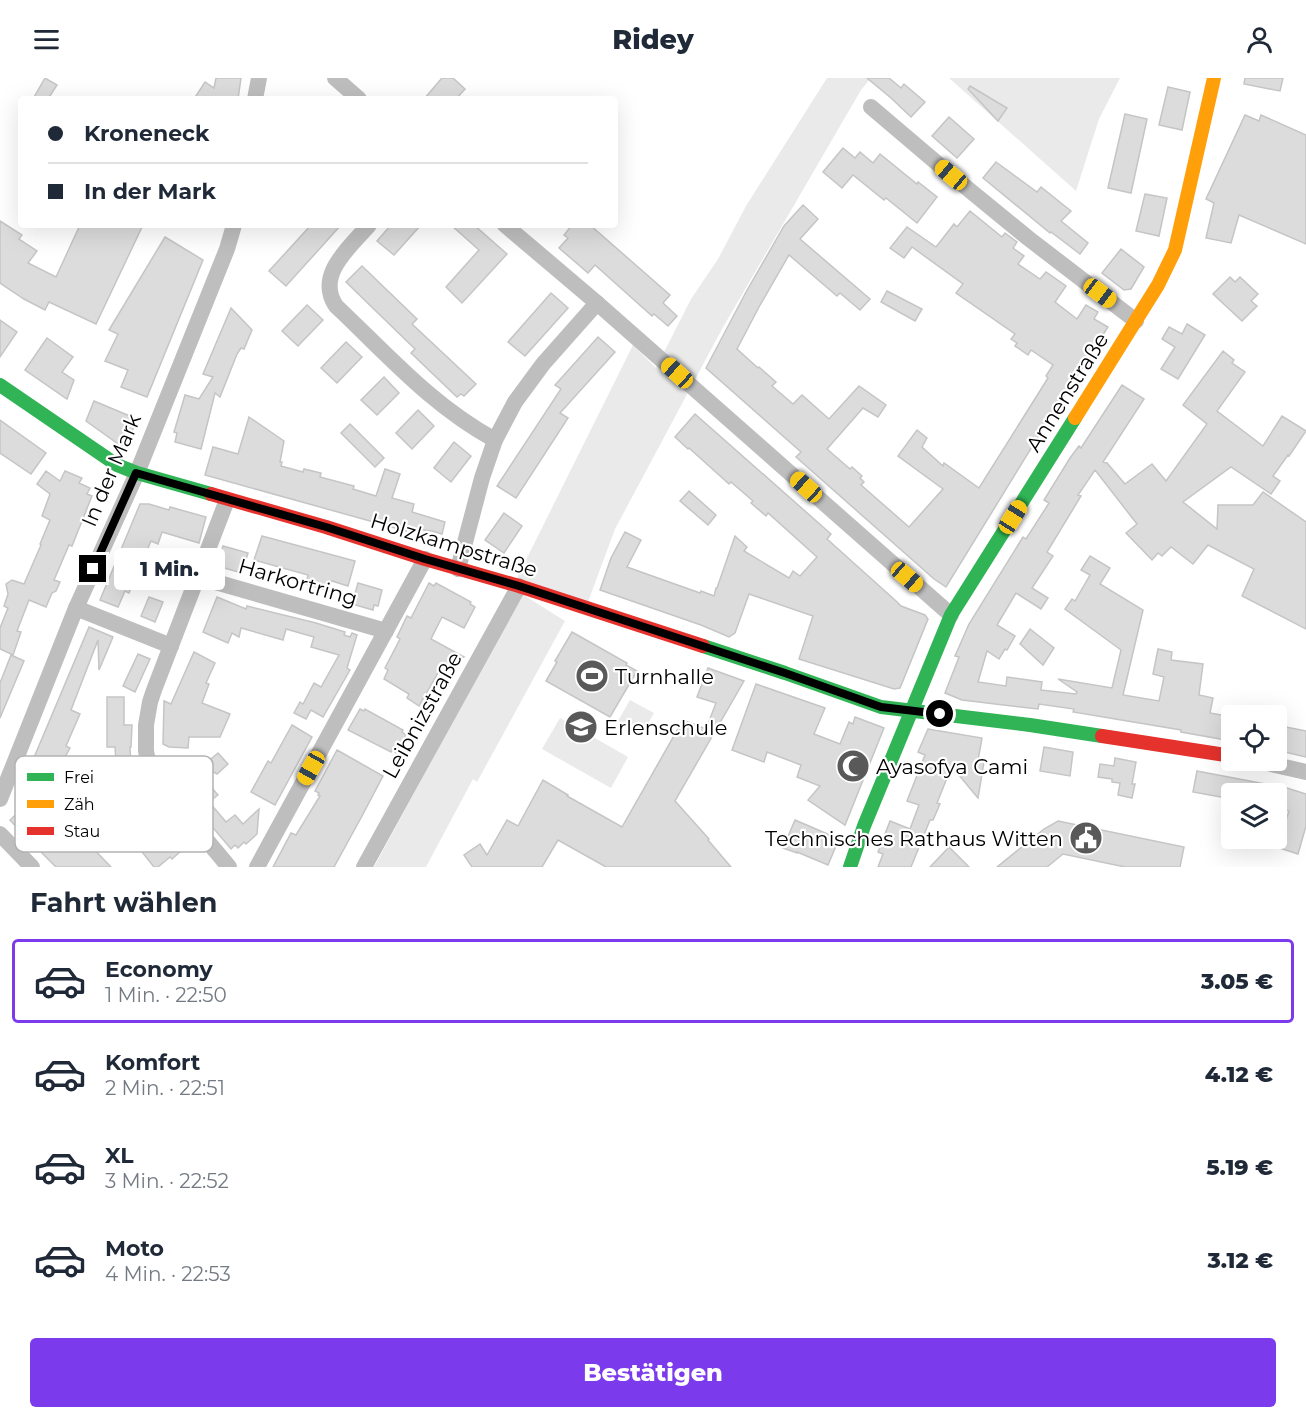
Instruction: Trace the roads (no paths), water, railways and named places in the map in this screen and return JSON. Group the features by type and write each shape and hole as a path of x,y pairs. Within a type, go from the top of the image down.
{"street":[{"path":"256,96 259,78"},
{"path":"335,78 356,96"},
{"name":"Annenstraße","path":"850,867 864,826 951,615 1136,321 1158,285 1175,250 1214,78"},
{"path":"871,107 1028,238 1136,321"},
{"name":"In der Mark","path":"17,756 76,608 136,473 227,249 233,228"},
{"path":"366,228 336,263 331,274 330,293 336,306 443,407 495,440"},
{"path":"510,228 951,615"},
{"path":"458,568 482,478 495,440 514,402 543,364 597,303"},
{"name":"Holzkampstraße","path":"0,385 117,465 136,473 326,527 519,586 785,673 881,707 1030,725 1221,754"},
{"path":"148,756 146,726 150,702 227,500"},
{"path":"257,867 425,559"},
{"name":"Harkortring","path":"198,577 386,631"},
{"name":"Leibnizstraße","path":"364,867 519,586"},
{"path":"76,608 171,646"},
{"name":"In der Mark","path":"0,799 15,761"},
{"path":"1287,768 1306,772"},
{"path":"0,834 15,849"},
{"path":"213,848 229,867"},
{"path":"17,852 32,867"}],"place":[{"name":"Turnhalle","path":"592,676"},
{"name":"Erlenschule","path":"581,727"},
{"name":"Ayasofya Cami","path":"853,766"},
{"name":"Technisches Rathaus Witten","path":"1086,838"}]}
